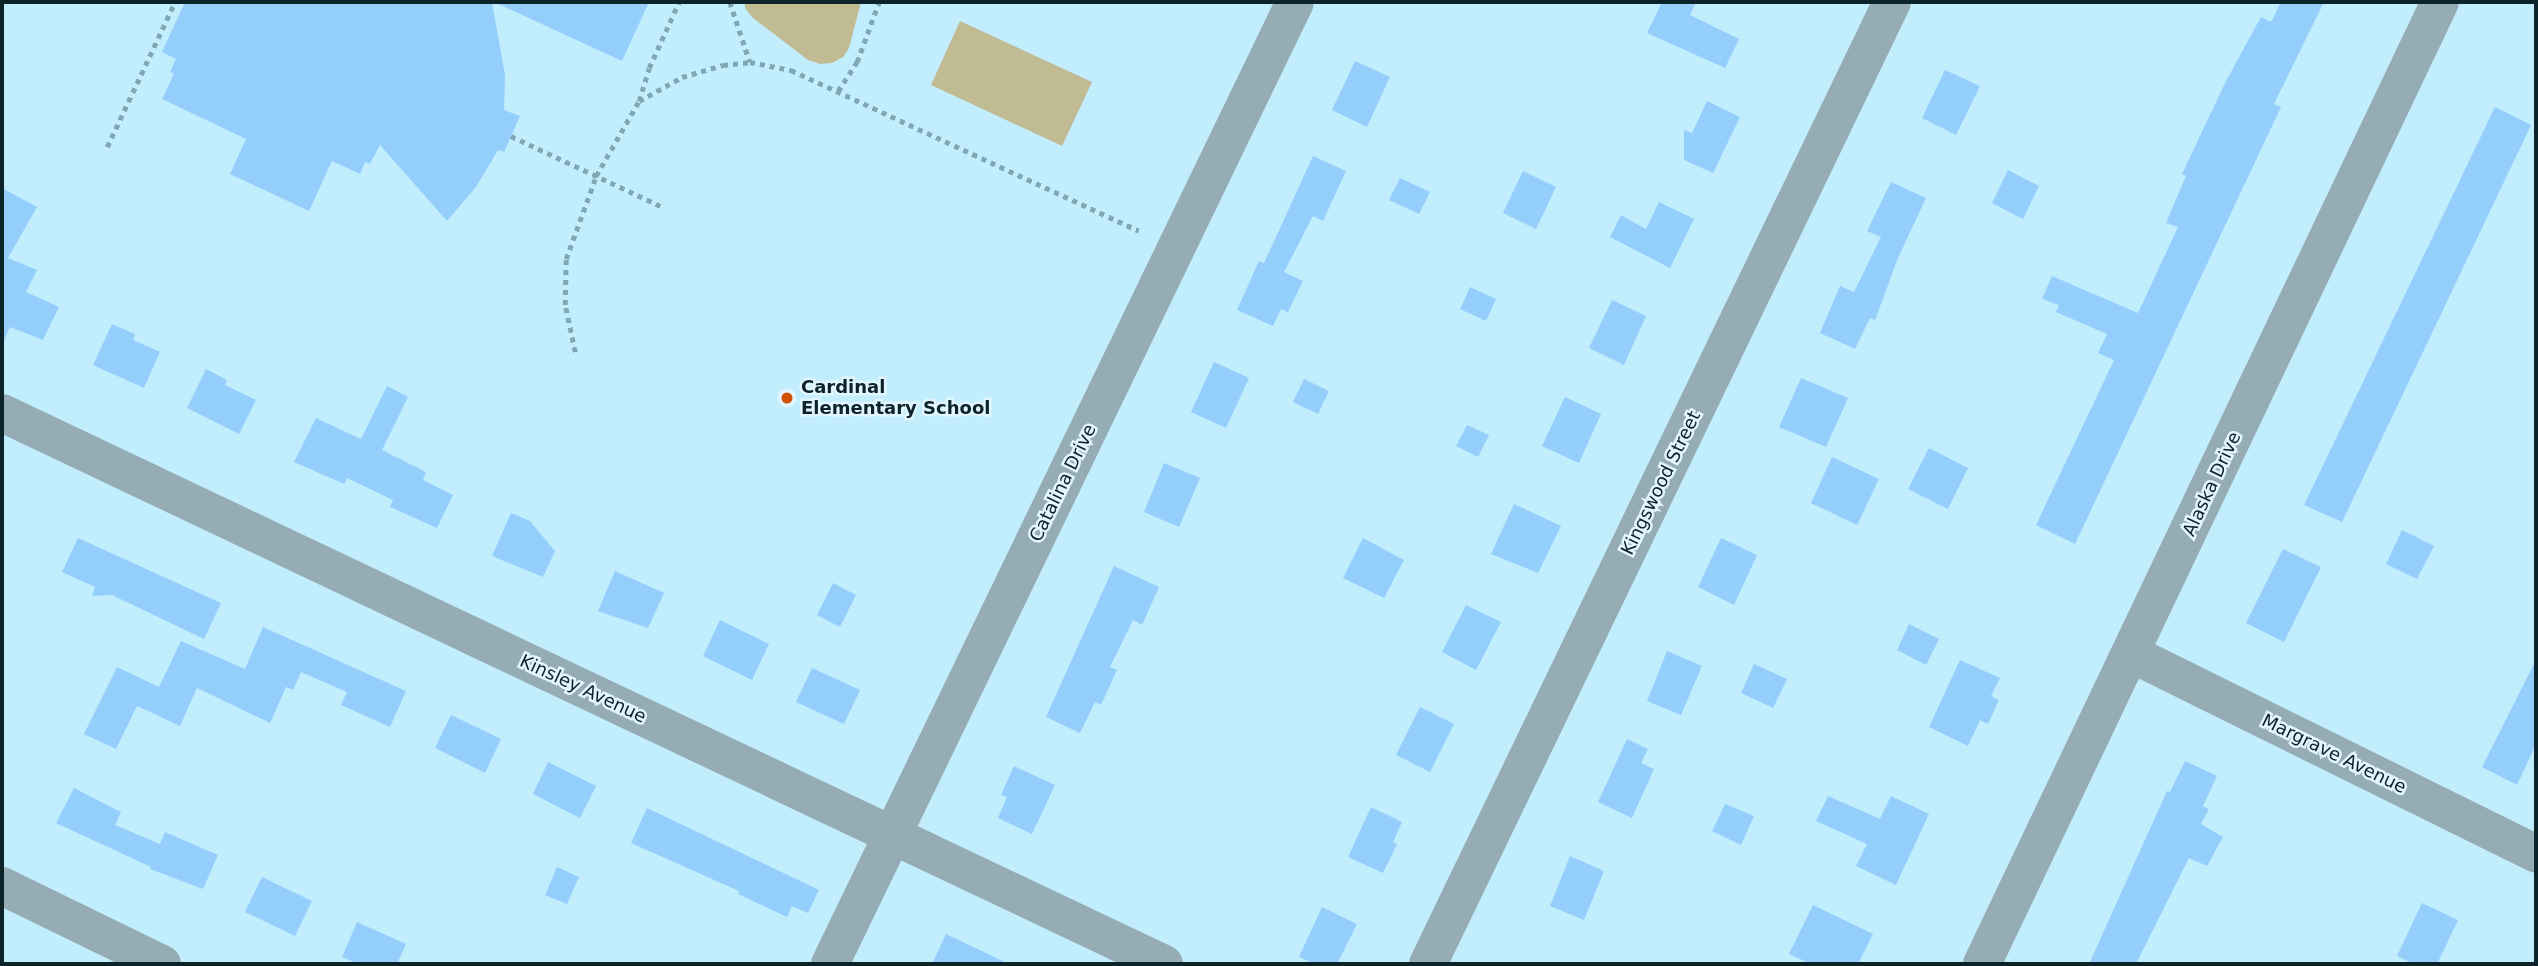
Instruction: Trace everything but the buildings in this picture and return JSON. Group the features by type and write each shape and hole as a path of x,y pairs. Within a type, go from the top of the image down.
{"street":[{"name":"Catalina Drive","path":"830,964 1295,2"},
{"name":"Kingswood Street","path":"1428,964 1892,2"},
{"name":"Alaska Drive","path":"1982,964 2132,654 2440,2"},
{"name":"Kinsley Avenue","path":"2,413 1164,964"},
{"name":"Margrave Avenue","path":"2132,654 2536,854"},
{"path":"2,886 162,964"}],"path":[{"path":"107,147 175,2"},
{"path":"575,352 565,306 566,259 596,176 639,101 649,68 679,2"},
{"path":"730,2 750,62"},
{"path":"838,91 857,62 879,2"},
{"path":"639,101 682,77 704,69 750,62 791,69 1139,231"},
{"path":"511,136 665,208"}],"shaded area":[{"path":"745,2 861,2 849,48 843,57 832,63 820,64 808,60 753,18 745,8"},
{"path":"960,21 1092,82 1062,146 931,85"}],"place":[{"name":"Cardinal Elementary School","path":"787,398"}]}
